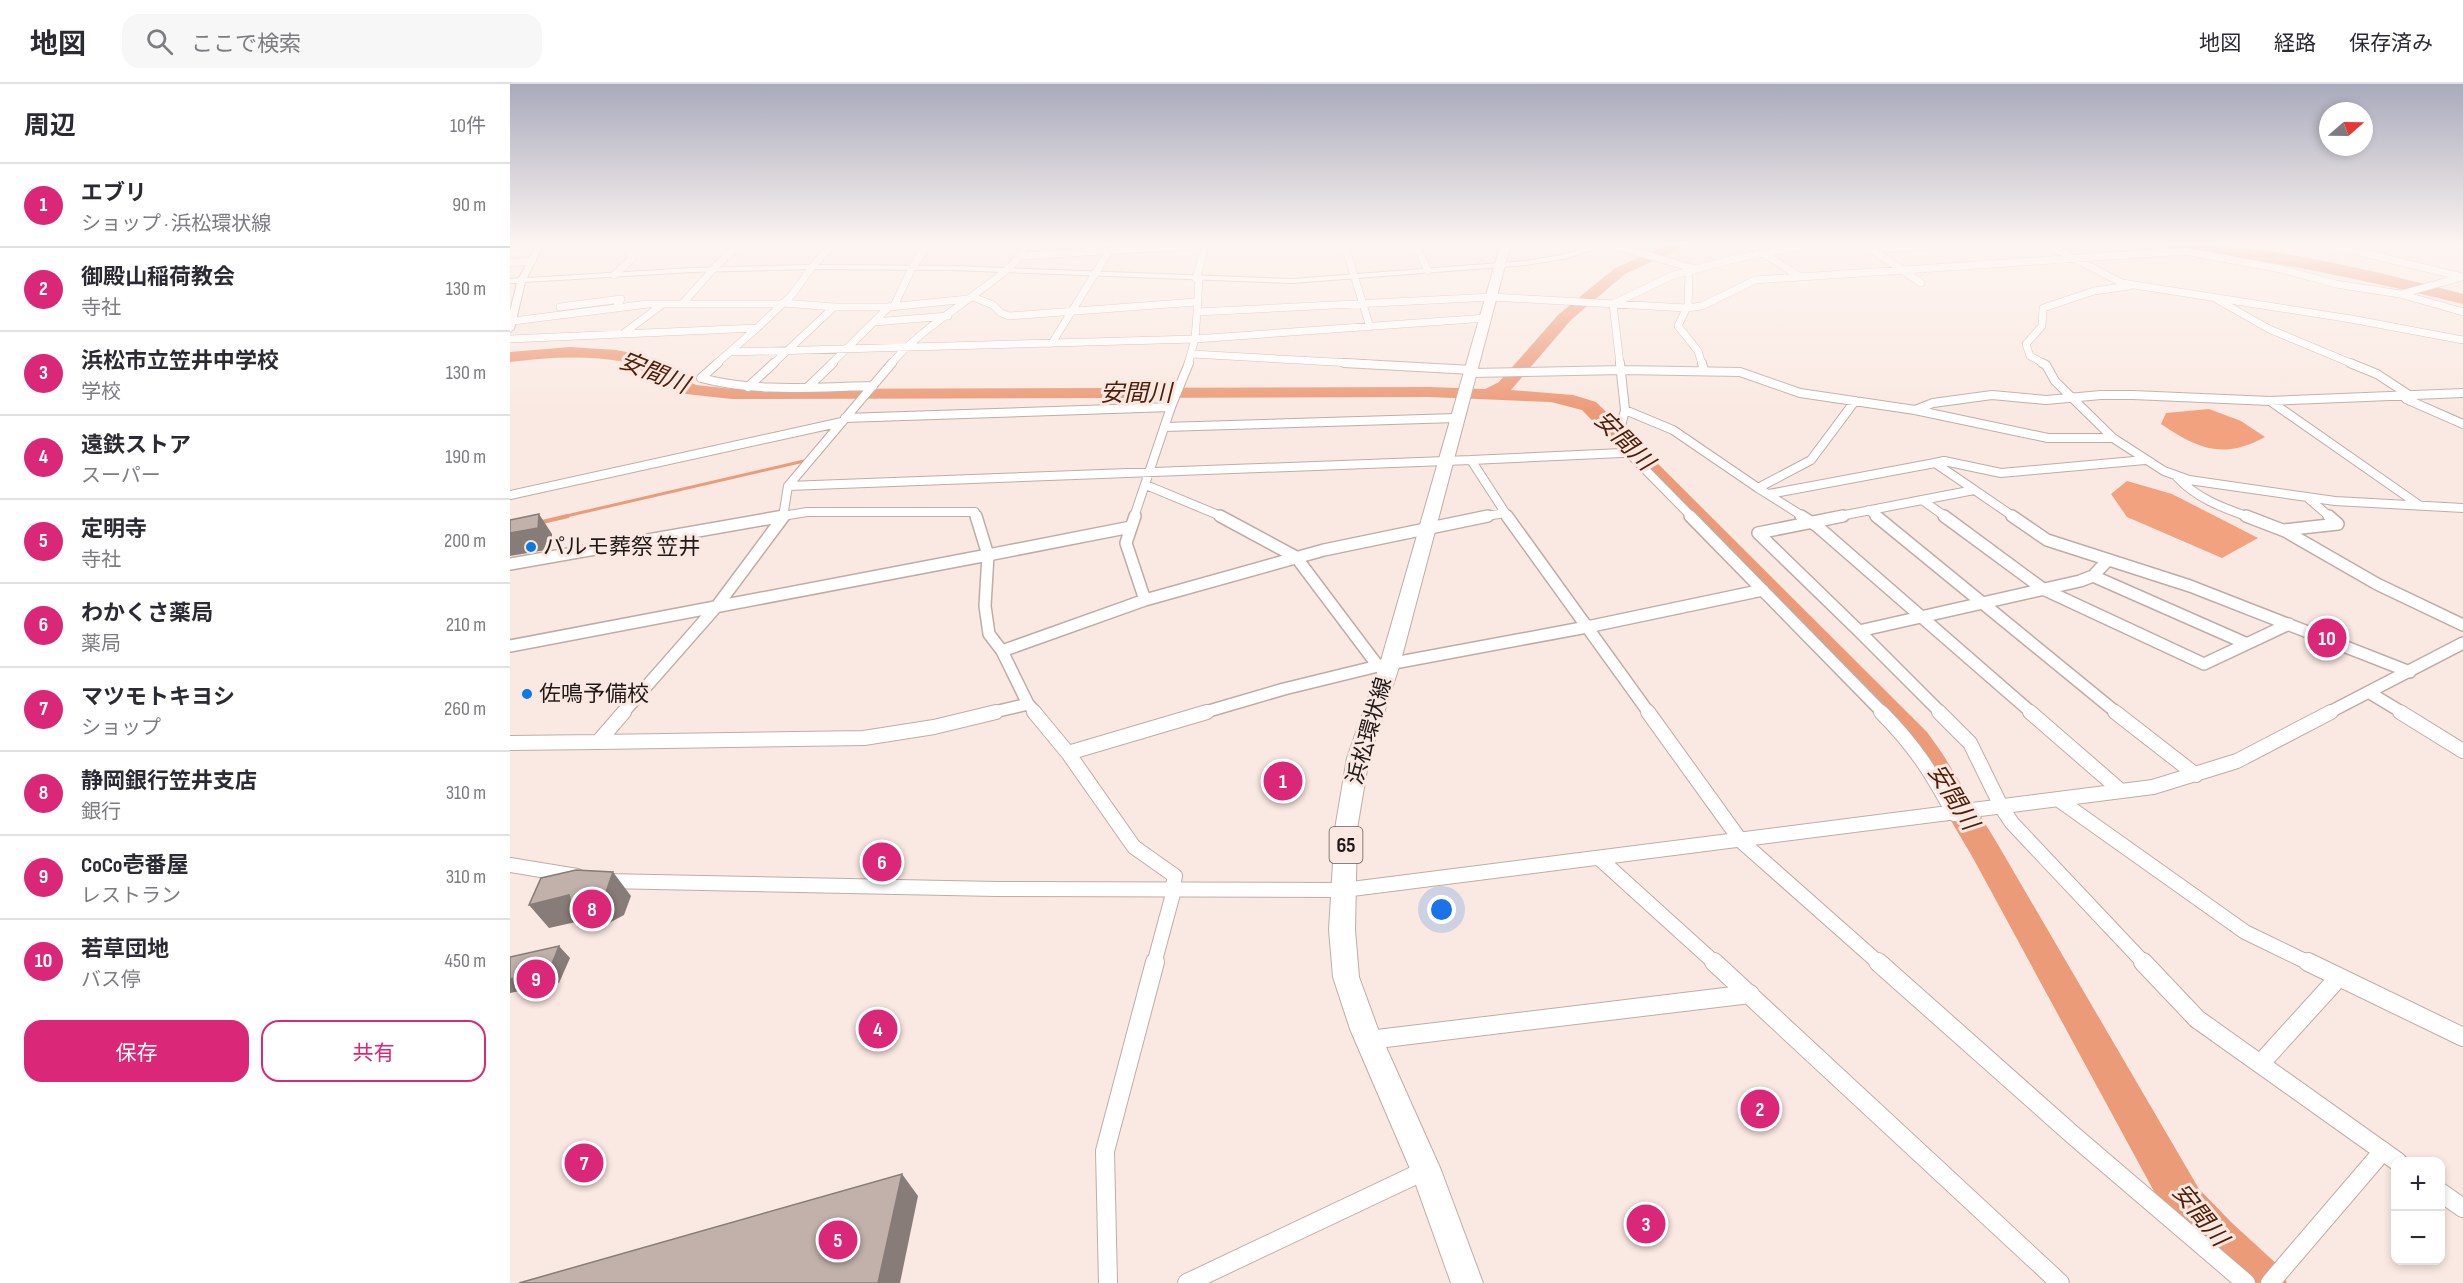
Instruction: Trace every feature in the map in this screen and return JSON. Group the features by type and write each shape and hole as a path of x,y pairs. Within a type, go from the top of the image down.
{"main road":[{"name":"浜松環状線","path":"1467,1283 1426,1170 1369,1040 1346,977 1342,930 1346,830 1358,758 1384,665 1428,526 1492,299"}],"street":[{"path":"512,320 517,299"},
{"path":"512,320 621,299 615,309"},
{"path":"682,304 687,299"},
{"path":"787,299 701,378 717,384 748,387 809,386 868,391"},
{"path":"809,386 892,306 896,299"},
{"path":"512,320 664,303 834,307 892,306 962,299"},
{"path":"598,742 717,606 785,515 788,486 905,347 970,299"},
{"path":"974,299 993,305 1001,313 1009,316 1196,302"},
{"path":"1052,343 1079,299"},
{"path":"1146,600 1126,543 1191,354 1195,339 1196,299"},
{"path":"1362,299 1370,327"},
{"path":"1197,312 1461,299"},
{"path":"1528,299 1686,308 1702,306 1716,299"},
{"path":"1613,304 1623,299"},
{"path":"1687,299 1686,308 1678,327 1698,351 1704,371"},
{"path":"2070,299 2043,308 2042,326 2028,340 2028,353 2046,365 2051,376 2113,438 2145,460 2176,477 2185,486 2214,504 2283,530 2377,584 2463,625"},
{"path":"2217,299 2269,329 2378,374 2409,395"},
{"path":"2229,299 2463,340"},
{"path":"2417,299 2463,312"},
{"path":"623,333 664,303"},
{"path":"788,486 1148,479 1446,461 1634,454 1644,451 1621,426 1625,410 1622,370 1614,330 1613,304"},
{"path":"748,387 834,307"},
{"path":"874,322 949,315"},
{"path":"731,352 1195,339 1487,318"},
{"path":"510,339 757,328"},
{"path":"1191,354 1472,372 1622,370 1740,372 1800,393 1915,410 2048,438 2113,438"},
{"path":"1915,410 1933,403 1992,395 2046,400 2133,395 2270,401 2463,393"},
{"path":"2409,395 2406,399 2463,424"},
{"path":"1758,488 1812,460 1855,401"},
{"path":"2270,401 2420,505"},
{"path":"1165,427 1461,402"},
{"path":"510,495 844,420 1171,407"},
{"path":"1625,410 1673,430 1811,522 2121,792"},
{"path":"1634,454 1904,735 1928,766 1954,814"},
{"path":"1471,460 1505,513 1742,841 1791,887 2074,1136 2246,1283"},
{"path":"1769,494 1944,460 2001,473 2145,460"},
{"path":"1935,463 2047,540 2190,586 2410,672"},
{"path":"2176,477 2307,498 2463,508"},
{"path":"1148,479 1296,558 1384,665"},
{"path":"1974,490 1758,533 1970,743 2002,808 2083,899 2197,1019 2390,1156 2271,1281"},
{"path":"2283,530 2338,524 2307,498"},
{"path":"1922,500 2043,589 2204,664 2289,624"},
{"path":"1869,510 2077,682 2196,775"},
{"path":"510,564 807,512 975,512 988,555 985,606 989,634 1002,651 1028,704 1068,753 1119,828 1134,846 1175,876 1105,1151 1108,1283"},
{"path":"1002,651 1146,600 1296,558 1428,526 1505,513"},
{"path":"510,646 1131,527"},
{"path":"1859,631 2093,576 2107,561"},
{"path":"2093,576 2245,643"},
{"path":"1068,753 1284,689 1384,665 1587,627 1763,590"},
{"path":"510,865 603,880 1173,890 1344,890 1971,812 2153,787 2237,761 2463,643"},
{"path":"2370,693 2463,751"},
{"path":"510,743 864,738 934,727 1028,704"},
{"path":"2059,800 2245,932 2463,1037"},
{"path":"1600,859 1750,994 2060,1283"},
{"path":"2261,1063 2339,977"},
{"path":"1369,1040 1750,994"},
{"path":"1190,1282 1426,1170"},
{"path":"2445,1195 2463,1208"}],"shaded area":[{"path":"2209,409 2241,421 2265,437 2236,448 2211,449 2187,440 2161,424 2166,413"},
{"path":"2127,481 2172,494 2258,538 2222,558 2127,517 2111,494"}],"building":[{"path":"539,514 538,528 510,533 510,520"},
{"path":"576,870 613,872 606,892 589,900 571,903 569,895 529,905 541,878"},
{"path":"559,946 549,971 510,979 510,957"},
{"path":"1764,1094 1772,1108 1759,1112 1751,1098"},
{"path":"902,1174 878,1283 519,1283"}],"waterway":[{"path":"1492,391 1505,386 1565,317 1587,299"},
{"name":"安間川","path":"510,357 570,352 616,355 631,358 692,390 732,394 1429,392 1551,397 1573,400 1589,406 1917,739 1932,760 1986,852 2184,1204 2215,1238 2264,1283"},
{"path":"562,517 804,461"},
{"path":"538,523 568,516"}],"place":[{"name":"パルモ葬祭 笠井","path":"531,547"},
{"name":"若草団地","path":"2327,638"},
{"name":"佐鳴予備校","path":"527,694"},
{"name":"エブリ","path":"1283,781"},
{"name":"わかくさ薬局","path":"882,862"},
{"name":"静岡銀行笠井支店","path":"592,909"},
{"name":"CoCo壱番屋","path":"536,979"},
{"name":"遠鉄ストア","path":"878,1029"},
{"name":"御殿山稲荷教会","path":"1760,1109"},
{"name":"マツモトキヨシ","path":"584,1163"},
{"name":"浜松市立笠井中学校","path":"1646,1224"},
{"name":"定明寺","path":"838,1240"}]}
